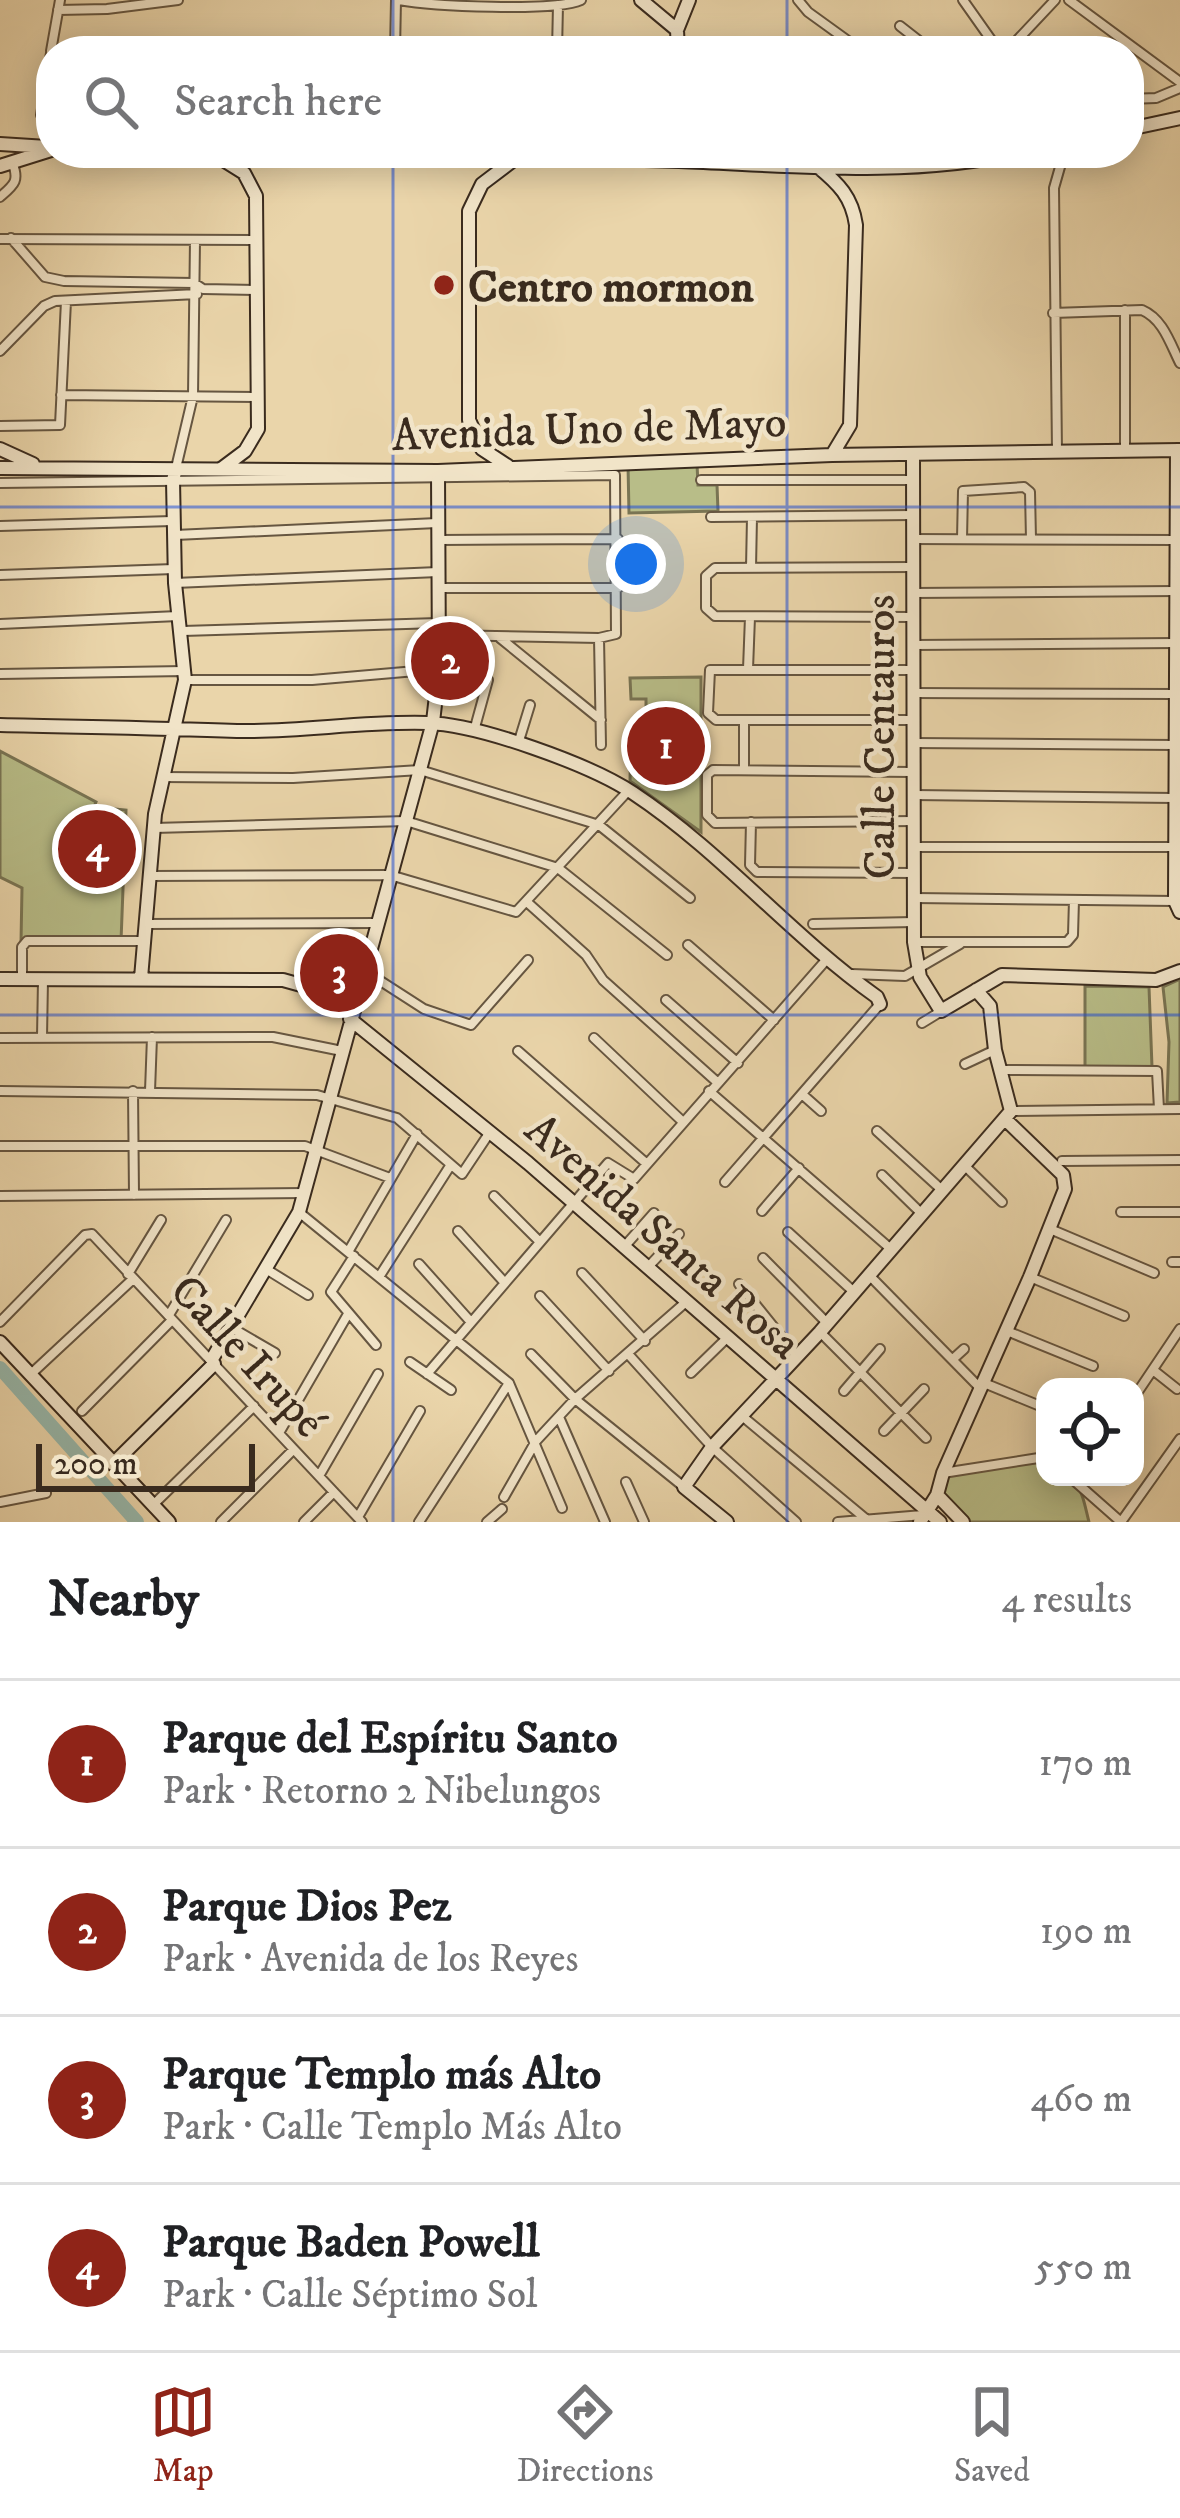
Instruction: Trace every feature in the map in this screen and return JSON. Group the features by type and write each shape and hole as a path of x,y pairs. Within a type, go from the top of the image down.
{"street":[{"path":"54,36 59,5 178,0"},
{"path":"394,36 398,0 427,5 581,0"},
{"path":"798,0 841,36"},
{"path":"964,0 992,36"},
{"path":"1018,36 1055,0"},
{"path":"1070,0 1117,36"},
{"path":"645,2 688,2 677,36"},
{"path":"645,2 677,30"},
{"path":"557,36 558,4"},
{"path":"901,26 913,36"},
{"path":"1144,57 1180,85 1156,98 1144,98"},
{"path":"1144,126 1180,118"},
{"path":"0,144 36,147"},
{"path":"0,197 16,184 17,175 6,164 36,153"},
{"path":"221,469 254,441 259,429 256,196 238,168"},
{"path":"501,168 477,190 469,211 470,426 487,454 520,468"},
{"path":"818,168 845,190 856,225 850,425 832,455"},
{"path":"1058,453 1053,313 1054,188 1060,168"},
{"path":"11,238 45,277 64,281 258,290"},
{"path":"0,239 257,240"},
{"path":"142,978 154,828 185,675 175,576 174,475 193,396 194,296 199,286 194,240"},
{"path":"0,351 44,306 194,296"},
{"path":"0,426 57,427 66,301"},
{"path":"1124,452 1125,310"},
{"path":"1053,313 1142,310 1159,321 1180,363"},
{"path":"61,394 259,397"},
{"path":"0,449 46,467"},
{"path":"914,898 1177,907 1178,450"},
{"name":"Avenida Uno de Mayo","path":"0,467 174,475 221,469 438,474 520,468 602,470 832,455 1178,450"},
{"name":"Calle Centauros","path":"913,456 914,942 919,970 941,1011"},
{"path":"0,483 174,475 602,470 615,475 616,634 499,637 438,629 183,632"},
{"path":"113,1464 213,1361 299,1212 433,722 439,668 438,474"},
{"path":"701,480 914,480"},
{"path":"962,539 963,491 1024,487 1030,492 1031,539"},
{"path":"711,517 913,515"},
{"path":"751,568 752,517"},
{"path":"0,526 437,524"},
{"path":"437,540 618,539"},
{"path":"914,539 1177,540"},
{"path":"914,567 709,570 706,608 709,614 750,617 914,617"},
{"path":"0,575 438,572"},
{"path":"438,589 618,588"},
{"path":"914,593 1176,591"},
{"path":"0,623 180,616"},
{"path":"748,669 750,617"},
{"path":"499,637 602,720"},
{"path":"599,638 602,745"},
{"path":"914,645 1176,643"},
{"path":"0,674 312,680 439,668"},
{"path":"914,670 710,670 710,717 914,720"},
{"path":"474,732 488,680"},
{"path":"914,694 1176,694"},
{"path":"518,746 530,705"},
{"path":"744,720 744,770"},
{"path":"0,725 260,730 433,722 575,764 629,790 701,842 880,1004 724,1182"},
{"path":"914,743 1175,745"},
{"path":"162,778 293,778 420,770 599,825 690,898"},
{"path":"914,772 709,771 709,819 914,821"},
{"path":"149,876 390,875 516,912 629,790"},
{"path":"914,795 1175,798"},
{"path":"154,828 406,820 558,868 668,955"},
{"path":"751,822 750,865 757,872 914,873"},
{"path":"914,847 1175,847"},
{"path":"914,942 1067,942 1073,934 1074,900"},
{"path":"528,903 586,955 603,980 717,1082"},
{"path":"813,924 914,922"},
{"path":"145,924 377,923"},
{"path":"22,978 22,946 28,940 144,941"},
{"path":"844,973 905,976 960,943"},
{"path":"688,945 774,1020"},
{"path":"427,1374 608,1163 632,1180 827,959"},
{"path":"364,971 424,1009 471,1024 528,960"},
{"path":"922,1023 1002,975 1156,980 1180,970"},
{"path":"0,979 283,980 355,1000"},
{"path":"42,1037 43,980"},
{"path":"838,1522 924,1515 937,1496 1066,1181 1008,1115 990,1006 976,991"},
{"path":"666,1000 738,1063"},
{"name":"Avenida Santa Rosa","path":"350,1019 648,1267 924,1515 940,1522"},
{"path":"150,1091 152,1036"},
{"path":"0,1038 273,1037 342,1051"},
{"path":"594,1038 683,1122"},
{"path":"965,1064 995,1050"},
{"path":"518,1051 647,1164"},
{"path":"1000,1070 1157,1071 1159,1109"},
{"path":"0,1091 298,1094 397,1118 462,1174 490,1132"},
{"path":"133,1091 134,1195"},
{"path":"709,1091 892,1250"},
{"path":"802,1095 821,1111"},
{"path":"683,1486 740,1415 824,1328 1008,1115 1180,1109"},
{"path":"877,1131 942,1190"},
{"path":"376,1345 331,1292 417,1134"},
{"path":"0,1146 305,1146 390,1178"},
{"path":"1062,1160 1180,1160"},
{"path":"379,1277 450,1166"},
{"path":"964,1166 1002,1202"},
{"path":"762,1211 799,1168"},
{"path":"882,1175 922,1214"},
{"path":"0,1196 304,1193"},
{"path":"494,1196 539,1241"},
{"path":"299,1212 508,1383 562,1508"},
{"path":"1121,1212 1180,1212"},
{"path":"623,1248 654,1213"},
{"path":"29,1375 130,1276 161,1220"},
{"path":"82,1411 170,1317 226,1220"},
{"path":"1050,1229 1154,1274"},
{"path":"458,1231 505,1282"},
{"path":"788,1232 854,1292"},
{"name":"Calle Irupé","path":"0,1322 89,1233 360,1520"},
{"path":"648,1267 679,1234"},
{"path":"763,1258 860,1372 926,1438"},
{"path":"419,1264 470,1321"},
{"path":"266,1269 308,1295"},
{"path":"582,1273 645,1341"},
{"path":"869,1276 982,1386 1036,1405"},
{"path":"1030,1277 1124,1316"},
{"path":"740,1284 797,1355"},
{"path":"540,1296 609,1371"},
{"path":"504,1497 536,1441 575,1399 687,1301"},
{"path":"279,1433 348,1314"},
{"path":"232,1328 274,1353"},
{"path":"1144,1383 1180,1329"},
{"path":"1007,1330 1093,1366"},
{"path":"691,1373 728,1337"},
{"path":"0,1342 170,1522"},
{"path":"844,1391 880,1349"},
{"path":"953,1359 964,1349"},
{"path":"531,1354 575,1399 727,1522"},
{"path":"629,1355 712,1448 796,1522"},
{"path":"410,1362 451,1390"},
{"path":"1153,1370 1177,1388"},
{"path":"319,1476 378,1373"},
{"path":"419,1522 508,1383"},
{"path":"884,1431 924,1390"},
{"path":"154,1504 254,1406"},
{"path":"360,1520 420,1411"},
{"path":"740,1415 862,1520"},
{"path":"559,1417 604,1522"},
{"path":"1083,1486 1121,1522 1180,1439"},
{"path":"221,1522 293,1450"},
{"path":"943,1473 1036,1458"},
{"path":"626,1482 644,1522"},
{"path":"304,1522 334,1492"},
{"path":"0,1502 46,1493"},
{"path":"937,1496 963,1522"},
{"path":"487,1522 502,1509"}],"green space":[{"path":"697,464 698,485 717,485 718,511 629,513 628,465"},
{"path":"701,677 701,832 630,781 631,734 645,734 646,725 670,724 671,708 646,707 646,699 631,699 630,678"},
{"path":"0,751 96,802 94,807 126,810 121,941 21,942 22,888 0,877"},
{"path":"364,964 354,996 317,980 318,965"},
{"path":"1180,979 1180,1102 1167,1103 1169,1042 1163,987"},
{"path":"1085,986 1149,987 1152,1067 1085,1067"},
{"path":"1036,1462 1036,1486 1076,1486 1089,1522 968,1522 941,1493 946,1474"}],"waterway":[{"path":"0,1368 137,1522"}],"place":[{"name":"Centro mormon","path":"444,285"},
{"name":"Parque Dios Pez","path":"450,661"},
{"name":"Parque del Espíritu Santo","path":"666,746"},
{"name":"Parque Baden Powell","path":"97,849"},
{"name":"Parque Templo más Alto","path":"339,973"}]}
